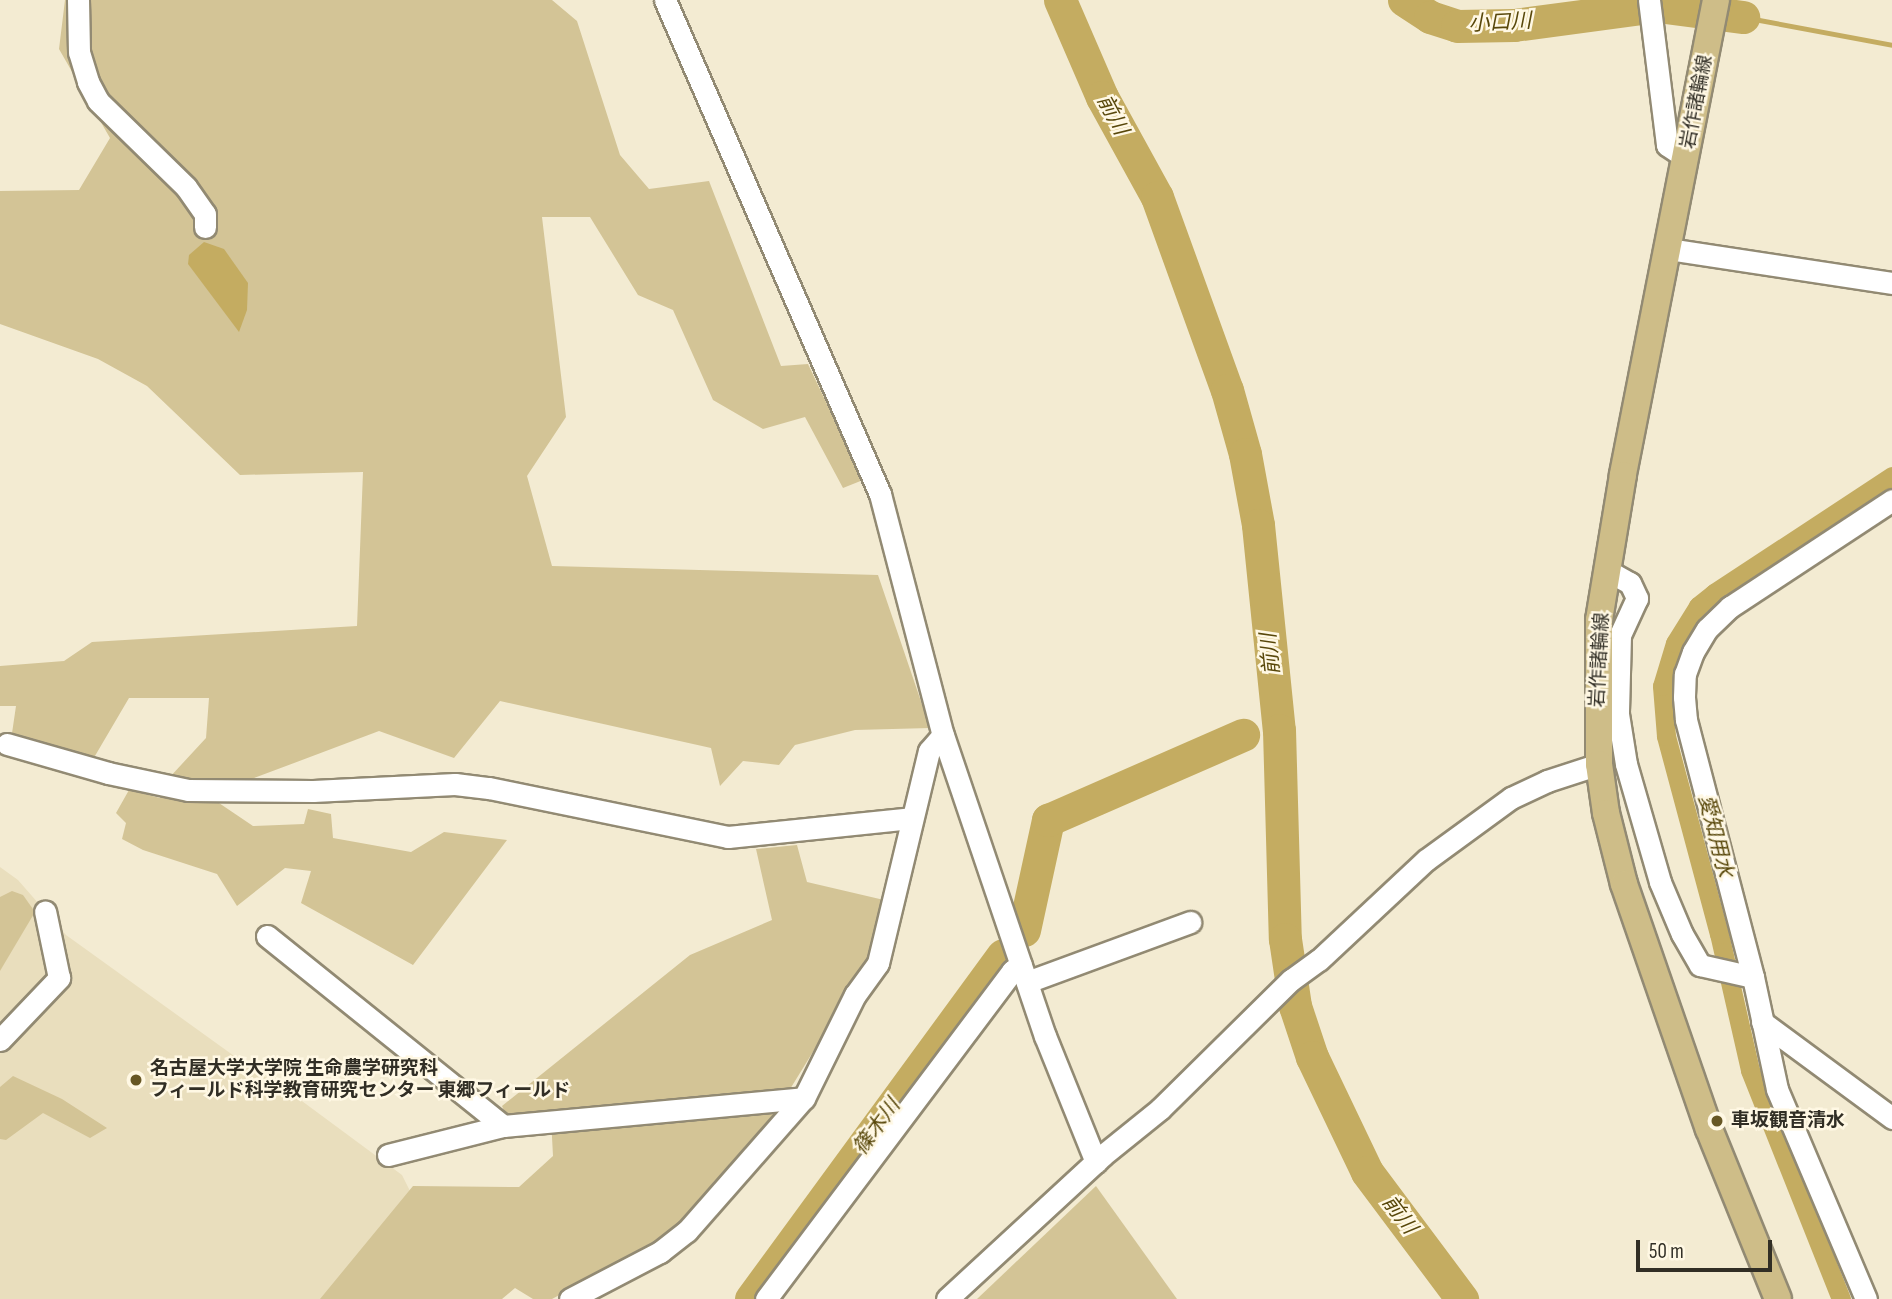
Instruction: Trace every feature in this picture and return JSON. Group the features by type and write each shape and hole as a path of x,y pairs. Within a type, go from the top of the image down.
{"main road":[{"name":"岩作諸輪線","path":"1716,0 1623,475 1600,620 1599,764 1606,813 1624,884 1709,1129 1778,1299"}],"street":[{"path":"78,0 79,52 88,82 98,101 186,187 205,214 205,227"},
{"path":"665,0 880,494 943,735 1077,1121 1096,1162"},
{"path":"1649,0 1667,145 1686,158"},
{"path":"1668,249 1892,283"},
{"path":"1866,1299 1777,1089 1753,977 1686,720 1685,674 1707,629 1730,607 1892,500"},
{"path":"1608,571 1630,583 1637,598 1620,635 1618,714 1626,764 1660,882 1682,934 1700,965 1753,977"},
{"path":"570,1299 660,1252 687,1231 804,1098 855,995 878,963 929,751 943,735"},
{"path":"7,744 108,773 188,790 313,791 455,784 489,788 728,837 911,818"},
{"path":"947,1299 1096,1162 1160,1109 1291,979 1319,960 1426,860 1511,798 1547,781 1599,764"},
{"path":"0,1040 59,978 45,911"},
{"path":"766,1299 987,1004 1024,973 1190,922"},
{"path":"267,936 503,1126"},
{"path":"1762,1022 1892,1118"},
{"path":"388,1154 503,1126 804,1098"}],"shaded area":[{"path":"65,0 552,0 577,21 620,155 649,189 709,181 781,366 808,364 863,480 843,488 805,417 763,429 713,400 673,310 638,295 590,217 542,217 566,417 527,476 552,566 878,575 930,728 855,730 795,745 779,765 743,761 720,786 711,748 500,701 454,758 379,731 249,780 216,787 216,801 253,826 304,824 308,809 331,814 333,838 411,852 444,832 507,840 413,965 301,903 311,871 285,868 237,906 217,874 143,850 122,839 126,823 116,813 129,790 160,798 169,778 206,738 209,698 129,698 92,761 11,740 16,706 0,706 0,666 64,661 92,642 357,626 363,472 240,475 147,386 98,359 0,324 0,191 79,190 110,138 59,49"},
{"path":"204,242 224,249 248,283 247,310 239,332 188,264 189,255"},
{"path":"797,845 807,882 884,900 870,959 760,1138 671,1235 552,1299 533,1299 515,1288 502,1299 320,1299 413,1186 519,1187 553,1156 551,1118 509,1122 502,1106 690,955 772,920 756,849"},
{"name":"名古屋大学大学院 生命農学研究科 フィールド科学教育研究センター 東郷フィールド","path":"0,867 18,880 66,935 255,1071 287,1090 402,1175 424,1219 398,1299 0,1299"},
{"path":"12,891 23,895 35,912 0,971 0,897"},
{"path":"13,1076 62,1099 107,1128 90,1138 43,1113 6,1140 0,1139 0,1087"},
{"path":"1096,1186 1177,1299 977,1299"}],"waterway":[{"name":"前川","path":"1060,0 1102,97 1157,197 1227,390 1245,454 1258,525 1279,730 1285,939 1295,1006 1312,1057 1367,1172 1462,1299"},
{"name":"小口川","path":"1404,0 1430,17 1457,26 1514,25 1657,6 1743,17"},
{"name":"小口川","path":"1743,17 1892,45"},
{"name":"愛知用水","path":"1841,1299 1750,1070 1719,934 1666,736 1662,686 1675,643 1698,606 1892,476"},
{"name":"篠木川","path":"1024,930 1048,820 1243,735"},
{"name":"篠木川","path":"751,1299 1003,955"}],"place":[{"name":"名古屋大学大学院 生命農学研究科 フィールド科学教育研究センター 東郷フィールド","path":"136,1080"},
{"name":"車坂観音清水","path":"1717,1121"}]}
